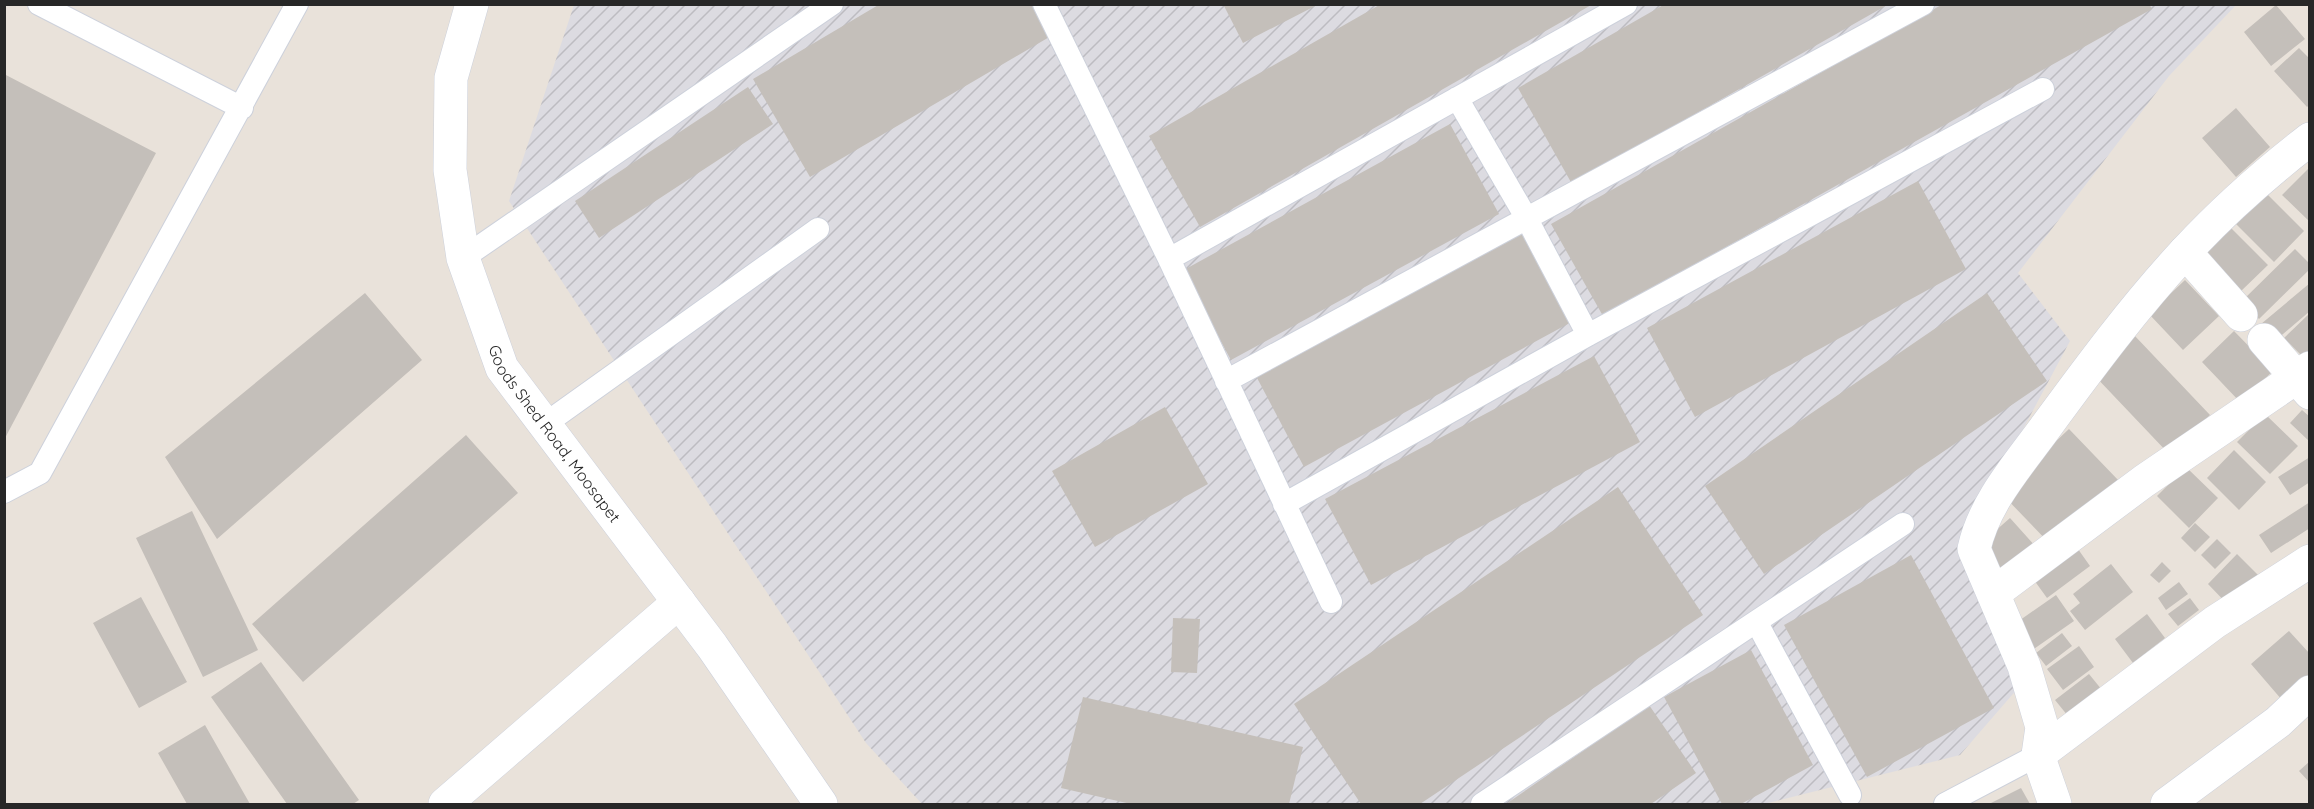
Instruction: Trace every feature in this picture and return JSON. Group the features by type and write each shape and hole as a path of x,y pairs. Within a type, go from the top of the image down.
{"street":[{"name":"Goods Shed Road, Moosapet","path":"472,4 451,78 450,170 463,258 502,368 719,656 821,804"},
{"path":"2055,804 2038,755 2042,728 2024,666 1974,549 1978,530 2001,488 2090,368 2185,252 2268,172 2310,138"},
{"path":"2185,252 2241,315"},
{"path":"1994,593 2144,481 2305,379 2264,340"},
{"path":"2038,755 2216,622 2310,561"},
{"path":"445,804 679,602"},
{"path":"2168,804 2278,722 2310,692"}],"lane":[{"path":"39,4 242,108"},
{"path":"4,492 40,473 297,4"},
{"path":"463,258 832,4"},
{"path":"1044,4 1169,259 1331,602"},
{"path":"1169,259 1626,4"},
{"path":"1226,381 1923,4"},
{"path":"1284,504 1588,335 2043,89"},
{"path":"1457,98 1527,219 1588,335"},
{"path":"545,424 818,229"},
{"path":"1482,804 1758,623 1903,524"},
{"path":"1758,623 1850,795"},
{"path":"1945,804 2038,755"}],"shaded area":[{"path":"574,5 2236,5 2169,76 2018,273 2070,341 1964,540 2025,680 1960,755 1764,804 922,804 866,743 509,201"}],"building":[{"path":"880,4 1033,4 1051,36 810,177 753,79"},
{"path":"1223,4 1319,4 1243,43"},
{"path":"1381,4 1593,4 1200,227 1149,136"},
{"path":"1665,4 1889,4 1572,184 1518,88"},
{"path":"1943,4 2149,4 2152,9 1603,316 1551,224"},
{"path":"2276,5 2305,39 2271,66 2244,32"},
{"path":"2299,48 2310,59 2310,104 2307,107 2274,71"},
{"path":"4,74 156,153 4,440"},
{"path":"748,87 773,124 599,238 575,201"},
{"path":"2236,108 2270,147 2236,177 2202,138"},
{"path":"1450,124 1499,214 1231,360 1182,271"},
{"path":"2310,167 2310,222 2282,195"},
{"path":"1918,181 1966,269 1695,417 1647,328"},
{"path":"2265,192 2304,231 2274,262 2235,223"},
{"path":"2229,226 2268,265 2239,293 2200,254"},
{"path":"1529,228 1577,319 1304,467 1256,376"},
{"path":"2295,249 2310,264 2310,269 2259,319 2242,301"},
{"path":"2185,280 2219,316 2183,350 2149,314"},
{"path":"2310,283 2310,311 2276,340 2261,324"},
{"path":"365,293 422,360 217,539 165,457"},
{"path":"1987,293 2047,381 1764,574 1705,486"},
{"path":"2310,313 2310,351 2303,357 2284,338"},
{"path":"2234,331 2273,371 2240,402 2202,362"},
{"path":"2134,335 2210,415 2169,454 2093,374"},
{"path":"1594,356 1640,442 1371,585 1325,499"},
{"path":"1165,407 1208,484 1095,547 1052,471"},
{"path":"2302,410 2310,417 2310,442 2290,423"},
{"path":"2265,414 2298,446 2270,474 2237,442"},
{"path":"2069,429 2119,481 2052,546 2001,493"},
{"path":"466,435 518,493 303,682 252,624"},
{"path":"2234,450 2266,482 2239,510 2207,478"},
{"path":"2310,457 2310,482 2290,495 2278,477"},
{"path":"2186,467 2218,498 2189,528 2157,496"},
{"path":"1618,487 1703,615 1420,804 1361,804 1294,704"},
{"path":"2310,502 2310,528 2271,553 2259,535"},
{"path":"192,511 258,650 203,677 136,538"},
{"path":"2010,518 2037,548 2005,577 1977,547"},
{"path":"2195,523 2210,537 2195,552 2181,538"},
{"path":"2217,539 2231,553 2215,569 2201,555"},
{"path":"2073,542 2090,566 2047,598 2029,573"},
{"path":"2237,554 2262,579 2232,609 2208,584"},
{"path":"1911,555 1994,708 1867,777 1784,625"},
{"path":"2162,562 2171,571 2159,583 2150,575"},
{"path":"2111,564 2133,592 2085,630 2070,611 2080,603 2073,594"},
{"path":"2179,582 2188,594 2166,610 2158,598"},
{"path":"2056,595 2074,621 2031,651 2013,625"},
{"path":"141,597 187,682 139,708 93,623"},
{"path":"2190,598 2199,610 2178,626 2168,614"},
{"path":"2147,614 2165,638 2133,663 2115,639"},
{"path":"1173,618 1200,619 1197,673 1171,672"},
{"path":"2289,631 2310,654 2310,676 2282,700 2251,664"},
{"path":"2062,633 2072,646 2046,666 2036,653"},
{"path":"2079,646 2094,667 2063,690 2047,669"},
{"path":"1751,650 1813,765 1741,804 1722,804 1664,697"},
{"path":"261,662 359,800 353,804 287,804 211,697"},
{"path":"2089,674 2102,690 2068,716 2055,700"},
{"path":"1083,697 1303,747 1289,804 1131,804 1061,788"},
{"path":"1649,705 1696,773 1651,804 1506,804"},
{"path":"205,725 250,804 187,804 158,753"},
{"path":"2310,761 2310,783 2299,771"},
{"path":"2021,788 2030,804 1989,804"}]}
